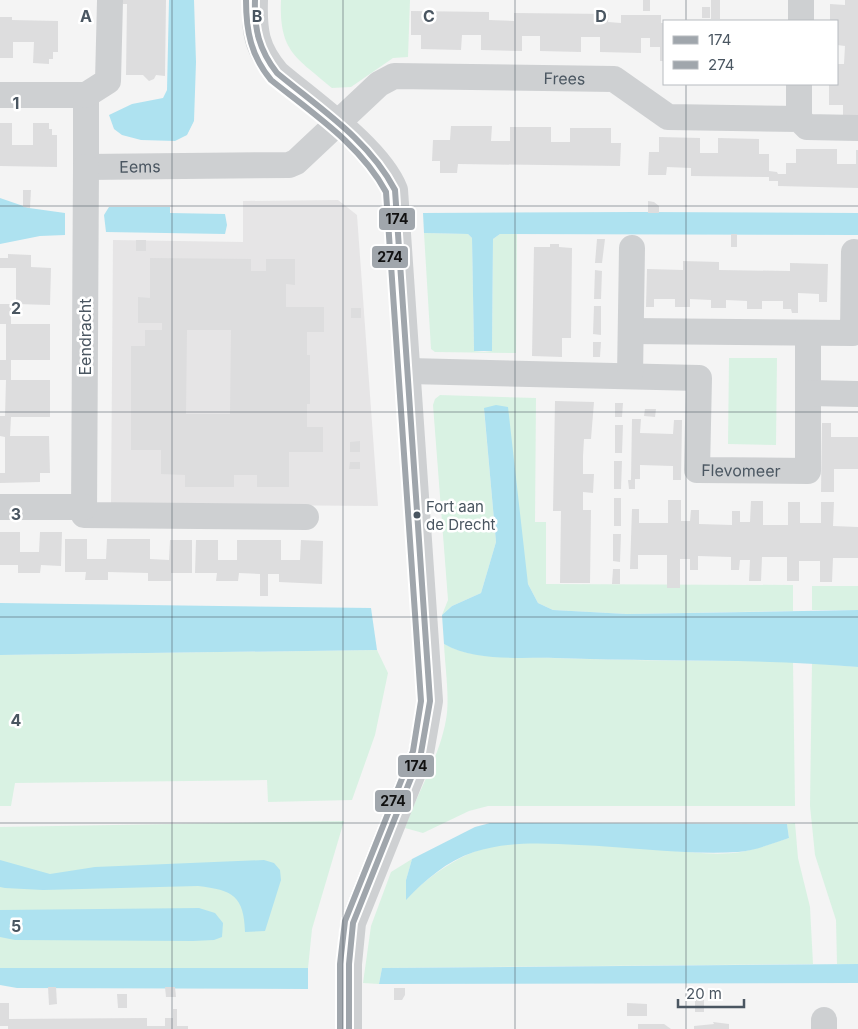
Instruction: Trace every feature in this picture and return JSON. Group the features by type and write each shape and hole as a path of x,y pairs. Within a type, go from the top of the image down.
{"street":[{"path":"255,0 254,27 258,44 266,60 277,73 383,166 395,190 409,371 430,701 421,753 353,923 349,964 349,1029"},
{"path":"801,0 801,20"},
{"path":"0,95 86,95 108,81 110,2"},
{"name":"Frees","path":"336,123 379,84 394,76 614,79 668,117 799,119 806,127 858,128"},
{"path":"799,85 799,119"},
{"path":"86,95 86,167"},
{"name":"Eems","path":"86,167 289,165 296,162 336,123"},
{"name":"Eendracht","path":"84,507 86,167"},
{"path":"630,376 632,248"},
{"path":"631,331 853,333 854,252"},
{"name":"Flevomeer","path":"409,371 699,378 697,470 808,471 808,332"},
{"path":"809,393 858,394"},
{"path":"0,507 84,507 84,515 306,517"}],"shaded area":[{"path":"338,200 357,215 378,506 111,504 113,240 243,242 243,201"}],"green space":[{"path":"281,0 410,0 408,57 393,58 351,87 332,88 292,52 283,31"},
{"path":"424,233 468,234 472,238 474,351 484,352 492,351 493,239 500,234 517,234 516,353 435,352 431,349"},
{"path":"729,358 777,358 776,445 728,444"},
{"path":"440,395 536,398 535,522 546,522 546,584 793,585 793,611 627,614 553,610 538,603 528,584 484,409 496,542 481,593 452,606 442,615 448,600 433,405 435,399"},
{"path":"812,586 858,586 858,610 812,610"},
{"path":"444,644 469,653 496,657 793,661 795,806 488,806 469,811 423,833 405,828 435,757 444,728 448,696"},
{"path":"377,650 388,673 375,735 352,800 268,802 267,780 15,783 11,806 0,806 0,655"},
{"path":"812,663 858,667 858,964 837,964 836,920 815,855 810,806"},
{"path":"344,821 312,929 308,968 0,968 0,827"},
{"path":"795,823 798,858 810,907 813,964 382,968 379,984 363,983 371,926 391,872 412,859 406,880 406,899 444,867 471,853 491,847 515,843 566,842 722,854 741,852 789,838 787,824"}],"water":[{"path":"169,0 194,0 196,62 194,121 187,135 175,141 141,140 122,135 114,129 109,115 132,104 163,98 167,90"},
{"path":"0,198 29,208 65,213 65,235 40,236 0,244"},
{"path":"109,207 170,207 170,213 225,214 227,225 225,234 106,232 104,215"},
{"path":"423,213 858,213 858,235 500,234 493,239 492,351 474,351 472,238 468,234 424,233"},
{"path":"496,405 508,407 528,584 538,603 553,610 627,614 858,610 858,667 744,661 498,657 470,654 444,644 442,615 452,606 481,593 496,542 484,408"},
{"path":"0,603 371,608 377,650 0,655"},
{"path":"490,823 787,824 789,838 751,850 718,853 553,844 513,844 487,848 455,860 429,878 406,900 406,880 412,859 475,827"},
{"path":"0,860 50,874 95,867 264,860 274,863 280,870 281,880 265,931 245,932 242,910 239,903 234,897 220,890 198,886 43,890 5,888 0,887"},
{"path":"199,908 215,913 223,923 222,937 214,940 193,941 15,940 0,937 0,910"},
{"path":"858,964 858,983 379,984 382,968"},
{"path":"0,968 308,968 308,989 17,988 0,985"}],"building":[{"path":"123,0 166,0 165,76 156,75 154,79 149,81 143,75 126,75 127,4 123,4"},
{"path":"643,0 650,0 650,11 643,11"},
{"path":"711,0 720,0 720,19 711,19"},
{"path":"845,0 858,0 858,116 843,115 843,105 829,105 829,85 838,85 838,64 844,64 845,46 838,45 838,20 830,20 830,4 845,5"},
{"path":"702,7 710,7 710,18 702,18"},
{"path":"411,11 489,12 489,20 514,21 514,13 609,14 608,22 621,23 621,15 661,15 661,23 663,23 663,61 660,61 660,47 650,47 650,38 641,38 641,53 600,52 600,37 581,37 581,52 540,51 540,36 522,36 522,51 481,50 481,35 462,35 461,50 421,49 421,35 411,35"},
{"path":"0,17 12,17 12,20 58,21 58,52 53,52 53,59 49,59 49,64 33,63 34,42 13,42 13,58 0,58"},
{"path":"0,123 12,123 12,145 33,145 33,123 49,123 52,135 57,135 57,167 0,166"},
{"path":"451,126 492,126 491,141 510,141 510,127 551,127 551,142 570,142 570,128 611,128 611,143 621,143 620,166 458,164 457,173 440,173 440,161 432,161 433,140 450,140"},
{"path":"659,137 700,138 700,153 718,153 718,138 759,139 759,154 769,154 769,171 777,172 778,174 786,174 786,163 796,163 796,149 837,149 837,164 856,164 856,150 858,150 858,188 778,186 778,181 769,181 769,177 691,176 691,168 667,167 666,175 648,175 649,152 659,152"},
{"path":"23,190 31,190 30,208 23,207"},
{"path":"648,201 654,202 659,206 659,213 648,213"},
{"path":"731,234 737,234 737,247 731,247"},
{"path":"597,239 605,239 602,263 595,263"},
{"path":"136,240 146,240 146,251 136,251"},
{"path":"550,244 559,244 559,247 572,248 571,338 562,338 562,357 532,356 534,247 550,247"},
{"path":"8,254 31,255 31,267 51,268 50,305 16,304 16,268 0,268 0,258 8,258"},
{"path":"150,258 251,259 251,271 266,271 266,259 295,259 295,285 286,284 286,307 324,307 324,332 307,332 307,355 310,355 310,404 307,404 307,427 323,427 323,452 289,452 289,487 257,487 257,475 234,475 234,487 185,487 185,475 161,474 161,450 131,450 131,346 145,346 145,330 162,330 162,323 138,323 138,297 150,298","holes":["187,330 231,330 230,414 186,414"]},
{"path":"683,261 719,262 719,270 790,271 790,263 828,264 827,302 819,302 819,294 798,293 798,313 792,313 791,309 783,309 783,301 762,301 762,309 747,309 747,301 726,300 726,308 711,308 711,300 690,299 690,307 675,307 675,299 654,299 654,307 646,307 647,269 683,270"},
{"path":"595,270 602,271 601,299 594,299"},
{"path":"0,304 11,304 11,324 50,324 50,360 11,360 11,380 50,380 50,417 11,417 10,436 49,436 50,473 40,473 40,482 0,483 0,473 5,473 5,437 0,436 0,416 5,416 6,380 0,380 0,360 6,360 6,324 0,324"},
{"path":"594,306 601,306 601,335 593,334"},
{"path":"351,308 361,308 361,318 351,318"},
{"path":"593,342 601,342 600,357 593,357"},
{"path":"555,401 594,402 591,439 584,439 583,456 583,474 594,474 593,493 583,492 583,510 591,510 590,583 560,583 561,511 553,511"},
{"path":"615,403 623,403 622,417 615,417"},
{"path":"645,409 656,409 655,417 644,416"},
{"path":"632,419 641,419 640,433 673,434 674,420 682,420 681,480 673,480 673,466 640,465 640,479 635,479 635,489 629,489 628,480 631,480"},
{"path":"822,423 831,423 831,437 858,437 858,469 834,469 834,492 821,492"},
{"path":"615,425 623,425 622,453 615,453"},
{"path":"360,441 360,452 350,452 350,442"},
{"path":"614,461 622,461 621,489 614,489"},
{"path":"350,462 360,462 360,469 349,469"},
{"path":"614,498 621,498 621,526 614,526"},
{"path":"668,500 681,500 681,521 690,521 691,510 699,510 699,524 732,525 732,511 740,511 740,522 750,522 751,501 763,501 763,525 788,525 788,502 800,502 800,523 821,523 821,502 834,502 833,526 858,527 858,558 833,558 832,582 820,582 820,561 799,561 799,581 787,581 787,557 762,557 761,581 749,581 750,560 740,560 739,570 731,570 731,557 698,556 698,570 690,570 690,559 680,559 680,588 667,588 667,555 638,555 638,569 630,569 632,509 639,509 639,523 668,523"},
{"path":"0,532 20,532 20,552 39,552 40,532 62,532 61,566 41,565 40,573 18,573 18,565 0,565"},
{"path":"613,534 621,534 620,562 613,561"},
{"path":"65,539 87,539 87,559 106,559 107,539 150,539 150,559 169,560 170,540 192,540 192,573 171,573 171,581 148,581 148,573 108,572 108,580 85,580 86,572 65,572"},
{"path":"196,540 218,540 218,560 237,560 237,540 281,540 281,560 300,560 301,540 323,541 322,584 279,582 279,574 268,574 268,596 260,596 260,574 239,573 238,581 216,581 217,573 195,573"},
{"path":"613,569 620,569 620,584 612,584"},
{"path":"48,987 56,987 57,1004 49,1005"},
{"path":"165,987 175,987 176,997 166,997"},
{"path":"394,988 405,988 405,995 402,1000 394,1000"},
{"path":"117,994 127,994 127,1008 118,1008"},
{"path":"695,999 704,999 704,1012 695,1012"},
{"path":"0,1003 9,1003 9,1019 147,1018 147,1026 165,1026 165,1018 173,1018 173,1009 177,1009 177,1026 188,1026 188,1029 8,1029 8,1026 0,1026"},
{"path":"627,1003 647,1004 647,1016 627,1016"},
{"path":"713,1022 729,1024 729,1029 694,1029 694,1026 714,1024"},
{"path":"638,1024 664,1024 671,1029 638,1029"}],"transit line":[{"name":"274","path":"246,0 247,22 251,43 264,71 271,80 319,118 349,145 376,175 386,192 421,701 413,751 345,921 340,964 340,1029"},
{"name":"174","path":"255,0 255,20 259,39 266,56 277,73 326,112 357,140 372,156 395,190 430,701 421,753 353,923 349,964 349,1029"}],"place":[{"name":"Fort aan de Drecht","path":"417,515"}]}
